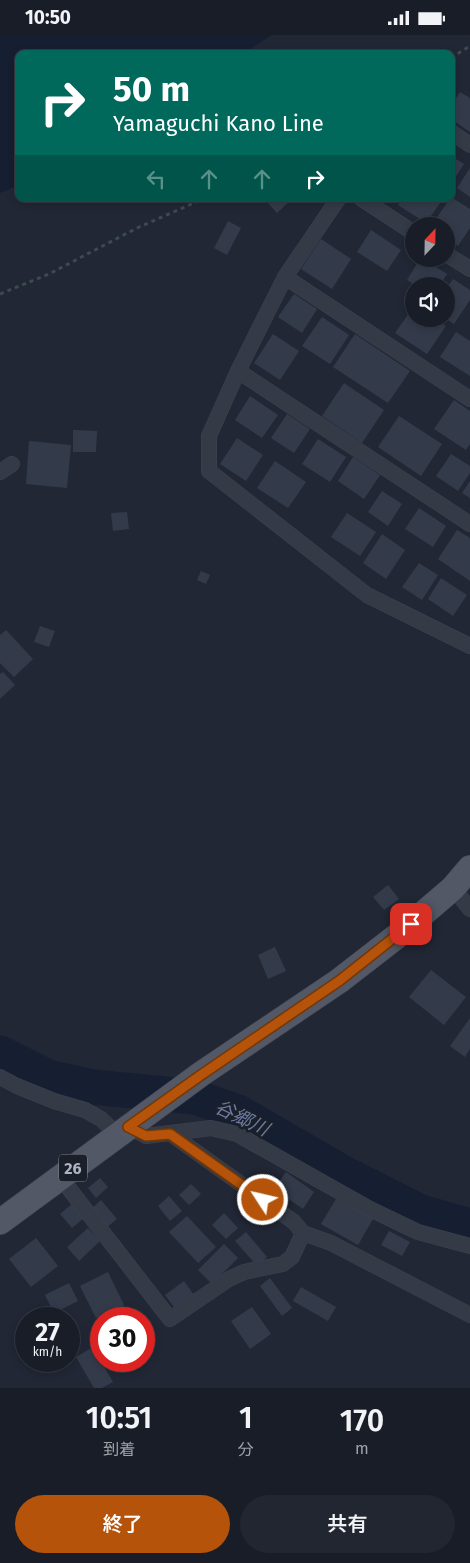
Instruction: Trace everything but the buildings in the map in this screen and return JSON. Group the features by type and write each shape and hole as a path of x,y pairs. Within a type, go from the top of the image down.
{"main road":[{"name":"26","path":"0,1222 201,1075 339,981 398,936 453,888 470,868"}],"street":[{"path":"455,135 470,145"},
{"path":"336,202 285,277 238,371 209,436 209,471 367,595 470,646"},
{"path":"367,202 405,227"},
{"path":"455,260 470,269"},
{"path":"285,277 470,399"},
{"path":"238,371 470,524"},
{"path":"453,888 470,909"},
{"path":"0,1077 54,1101 85,1110 101,1119 131,1125 146,1136 211,1128 237,1134 370,1209 418,1232 470,1246"},
{"path":"170,1134 294,1222 304,1233 331,1243 470,1315"},
{"path":"60,1177 170,1319 229,1279 244,1272 283,1264 292,1257 304,1233"}],"path":[{"path":"455,56 470,46"},
{"path":"0,294 49,274 137,228 196,202"}],"water":[{"path":"0,35 272,35 248,50 15,50 15,187 0,193"}],"waterway":[{"name":"谷郷川","path":"0,1053 48,1077 93,1087 195,1097 238,1112 338,1170 421,1212 470,1226"}],"route":[{"path":"263,1200 170,1134 146,1136 128,1127 339,981 411,924"}]}
